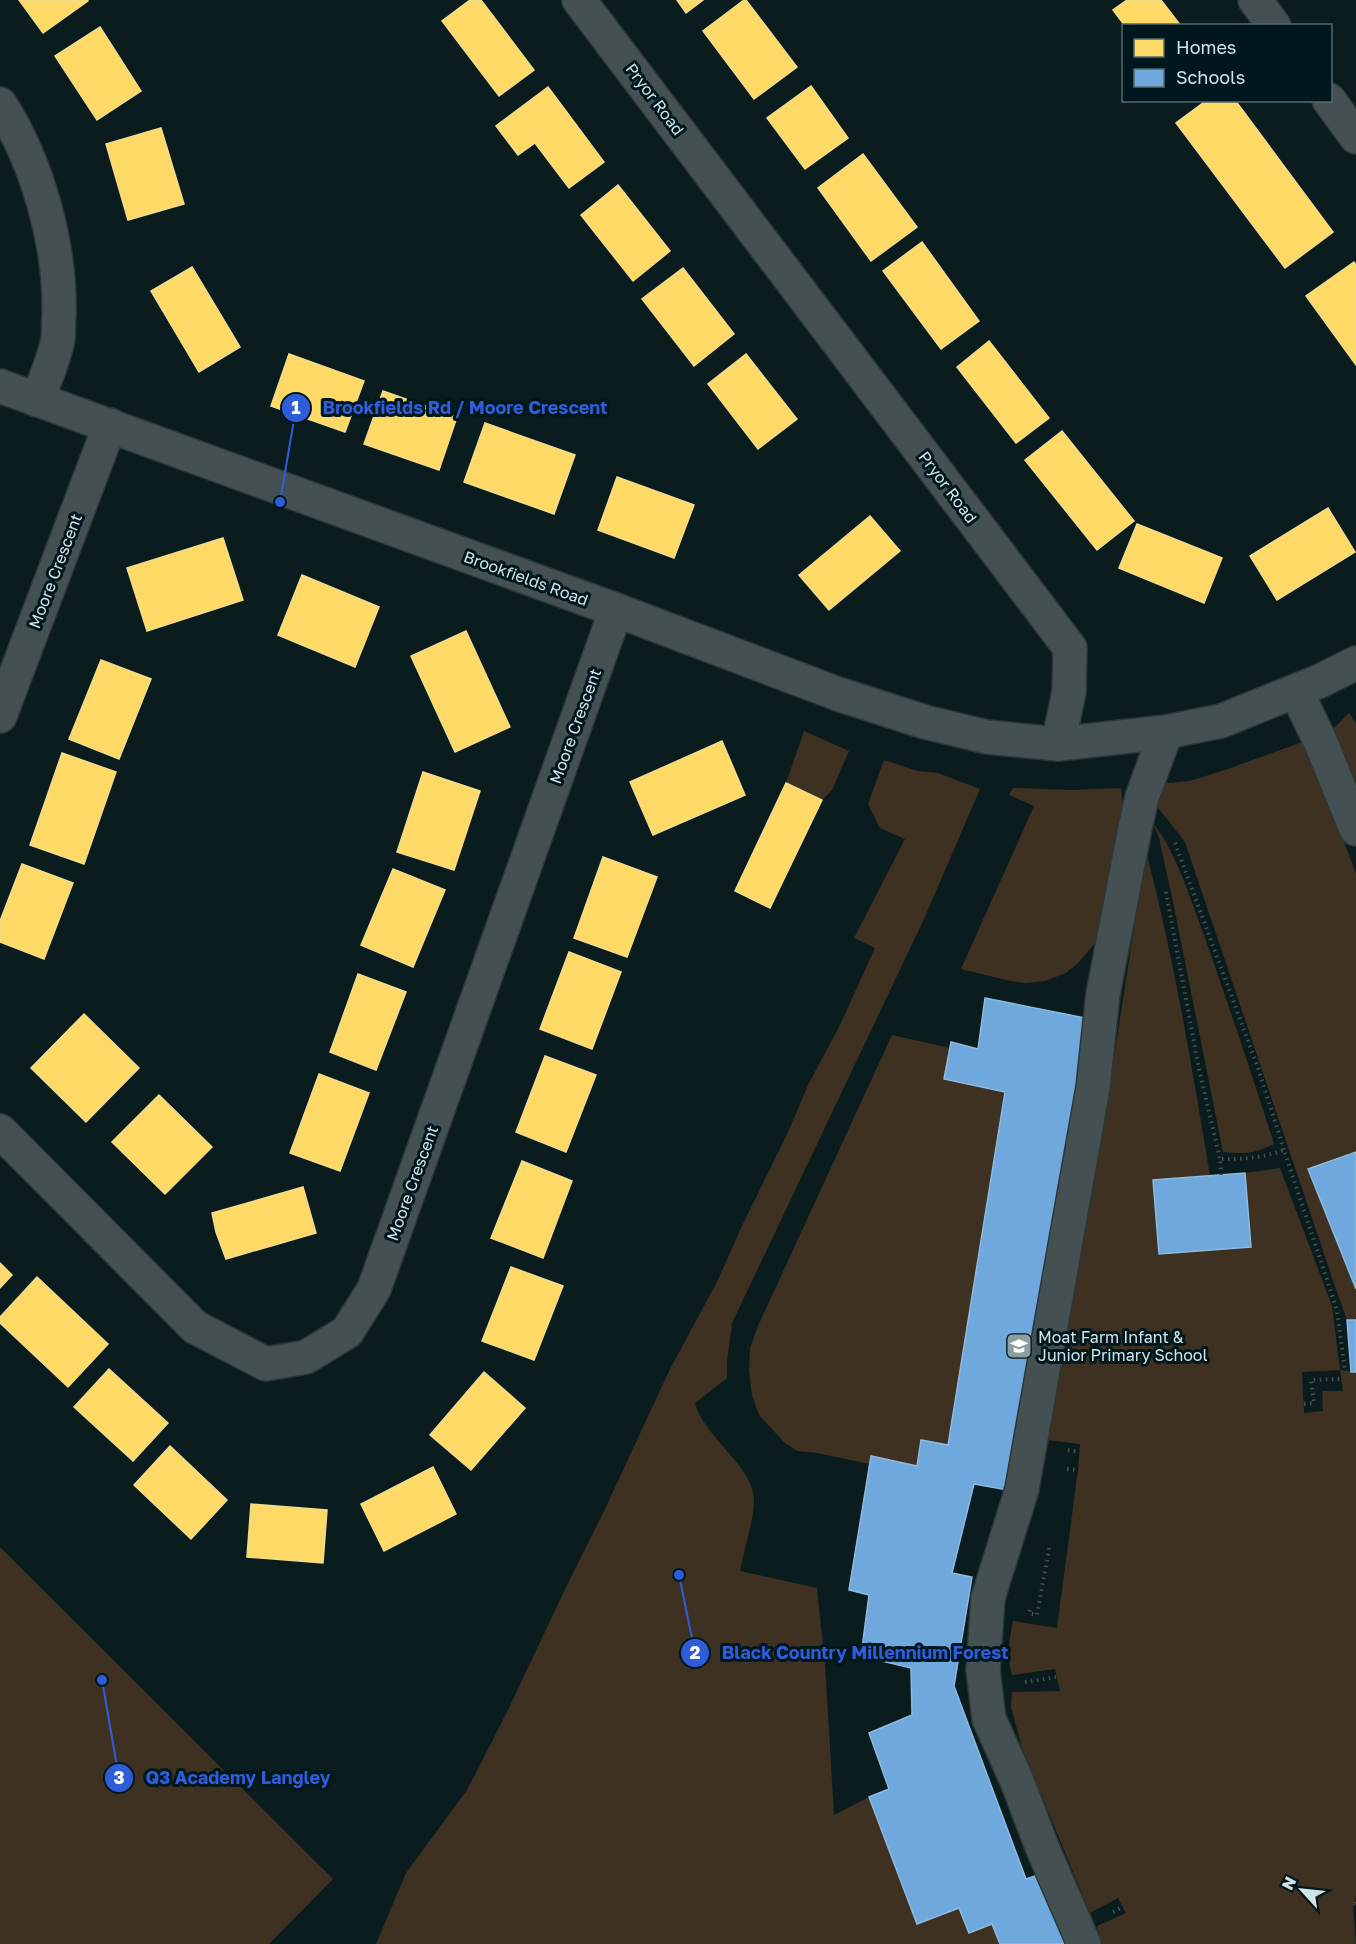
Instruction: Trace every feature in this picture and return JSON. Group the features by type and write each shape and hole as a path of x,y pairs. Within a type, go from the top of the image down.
{"street":[{"name":"Pryor Road","path":"579,0 1070,648 1069,693 1059,744"},
{"path":"1255,0 1273,24"},
{"path":"1330,102 1356,137"},
{"path":"0,104 25,153 40,191 54,253 59,295 58,338 37,400"},
{"name":"Brookfields Road","path":"0,386 886,710 987,737 1059,744"},
{"name":"Moore Crescent","path":"0,716 110,425"},
{"name":"Moore Crescent","path":"0,1131 195,1327 266,1364 306,1357 347,1332 374,1289 616,610"},
{"path":"1059,744 1166,732 1221,721 1296,691 1356,663"},
{"path":"1296,691 1321,743 1356,829"},
{"path":"1084,1944 989,1719 983,1670 988,1598 1022,1489 1093,1088 1103,994 1135,828 1143,797 1166,732"}],"path":[{"path":"1143,797 1169,828 1258,1068 1337,1310 1345,1371"},
{"path":"1164,883 1199,1069 1220,1159 1221,1175"},
{"path":"1220,1159 1271,1155 1284,1150"},
{"path":"1304,1404 1314,1403 1311,1380 1341,1379"},
{"path":"1017,1683 1057,1677"}],"shaded area":[{"path":"1349,713 1356,723 1356,789 1333,729"},
{"path":"804,731 849,751 832,790 822,800 786,783"},
{"path":"1305,741 1356,873 1356,1320 1347,1320 1338,1295 1185,842 1152,800 1158,784 1190,781"},
{"path":"884,760 918,771 938,773 980,789 924,919 732,1323 727,1378 695,1403 700,1416 739,1465 752,1489 753,1510 740,1571 817,1588 825,1664 834,1815 869,1797 917,1924 959,1908 969,1933 992,1924 1000,1944 376,1944 406,1873 467,1790 508,1710 670,1369 718,1280 808,1085 840,1025 875,948 854,938 905,839 880,828 868,804"},
{"path":"1013,788 1073,790 1121,788 1122,833 1106,930 1079,962 1066,973 1045,981 1026,983 1010,981 961,969 1034,806 1009,795"},
{"path":"1153,823 1169,848 1188,892 1257,1092 1274,1144 1261,1150 1244,1153 1223,1152 1172,897 1159,838"},
{"path":"1146,851 1174,972 1210,1176 1154,1180 1159,1254 1251,1247 1245,1173 1280,1168 1332,1306 1340,1370 1356,1372 1356,1896 1353,1908 1356,1944 1102,1944 1097,1926 1126,1913 1118,1898 1090,1913 1022,1748 1011,1707 1012,1692 1060,1691 1055,1669 1012,1675 1009,1661 1010,1641 1013,1621 1057,1628 1080,1444 1046,1440 1108,1096","holes":["1340,1370 1343,1391 1322,1391 1323,1411 1304,1413 1302,1372"]},
{"path":"892,1035 950,1048 944,1078 1005,1092 948,1445 921,1440 917,1466 871,1456 869,1464 797,1451 785,1443 759,1415 752,1395 749,1371 750,1348 758,1326"},
{"path":"0,1547 333,1879 269,1944 0,1944"}],"building: Homes":[{"path":"19,0 87,0 88,1 43,33"},
{"path":"470,0 481,0 534,70 499,96 442,21"},
{"path":"677,0 703,0 686,13"},
{"path":"744,0 797,67 754,99 703,31"},
{"path":"1127,0 1161,0 1179,24 1124,24 1113,10"},
{"path":"100,27 141,91 97,120 55,56"},
{"path":"811,86 848,138 805,169 767,118"},
{"path":"548,87 604,162 569,188 535,143 518,155 496,126"},
{"path":"1204,102 1236,102 1333,232 1285,268 1176,123"},
{"path":"161,128 184,204 128,220 106,144"},
{"path":"863,154 917,227 871,261 818,188"},
{"path":"618,185 670,251 633,281 581,215"},
{"path":"922,242 979,321 941,349 883,271"},
{"path":"1354,262 1356,265 1356,365 1306,296"},
{"path":"192,267 240,347 199,372 151,291"},
{"path":"683,268 734,334 694,366 642,299"},
{"path":"989,341 1049,418 1016,443 957,367"},
{"path":"289,354 364,381 345,432 271,406"},
{"path":"746,354 797,419 758,449 708,384"},
{"path":"383,391 457,417 439,470 364,444"},
{"path":"485,423 575,455 554,514 464,482"},
{"path":"1062,431 1134,521 1097,550 1025,460"},
{"path":"617,477 694,505 674,558 598,530"},
{"path":"1328,508 1355,552 1277,600 1250,556"},
{"path":"870,516 900,551 829,610 799,575"},
{"path":"1137,524 1222,558 1204,603 1119,568"},
{"path":"223,538 243,600 147,631 127,568"},
{"path":"302,575 379,607 355,667 278,635"},
{"path":"466,631 510,727 455,752 411,656"},
{"path":"101,660 151,679 119,759 69,739"},
{"path":"722,741 745,795 653,835 630,782"},
{"path":"62,753 116,772 84,864 30,845"},
{"path":"423,772 480,791 454,870 397,852"},
{"path":"786,783 822,800 770,908 735,891"},
{"path":"603,857 657,877 627,957 574,938"},
{"path":"22,864 73,883 44,959 0,942 0,921"},
{"path":"393,869 445,890 413,967 361,945"},
{"path":"569,952 621,972 592,1049 540,1029"},
{"path":"358,974 406,992 376,1070 330,1052"},
{"path":"84,1014 139,1068 86,1122 31,1068"},
{"path":"545,1056 596,1075 566,1152 516,1132"},
{"path":"319,1074 369,1093 340,1171 290,1153"},
{"path":"159,1095 212,1147 165,1194 112,1142"},
{"path":"522,1161 572,1181 543,1258 491,1238"},
{"path":"303,1187 316,1233 226,1259 212,1213"},
{"path":"0,1263 12,1275 0,1288"},
{"path":"511,1267 563,1286 534,1360 482,1341"},
{"path":"37,1277 108,1344 68,1387 0,1323 0,1317"},
{"path":"109,1369 168,1423 133,1461 74,1407"},
{"path":"484,1372 525,1408 471,1470 430,1435"},
{"path":"170,1446 227,1500 191,1539 134,1485"},
{"path":"433,1467 456,1514 384,1551 361,1504"},
{"path":"251,1504 327,1510 323,1563 247,1557"}],"building: Schools":[{"path":"985,998 1090,1019 1007,1490 974,1484 952,1573 972,1577 954,1686 1026,1879 1044,1873 1071,1944 1000,1944 992,1924 969,1933 959,1908 917,1924 869,1797 889,1789 869,1733 912,1715 911,1668 861,1656 869,1595 849,1590 871,1456 917,1466 921,1440 948,1445 1005,1092 944,1079 951,1042 978,1049"},
{"path":"1356,1152 1356,1289 1308,1169"},
{"path":"1245,1173 1251,1247 1159,1254 1153,1180"},
{"path":"1347,1320 1356,1320 1356,1372 1351,1372"}],"place":[{"name":"Brookfields Rd / Moore Crescent","path":"280,502"},
{"name":"Moat Farm Infant & Junior Primary School","path":"1019,1346"},
{"name":"Black Country Millennium Forest","path":"679,1575"},
{"name":"Q3 Academy Langley","path":"102,1680"}]}
